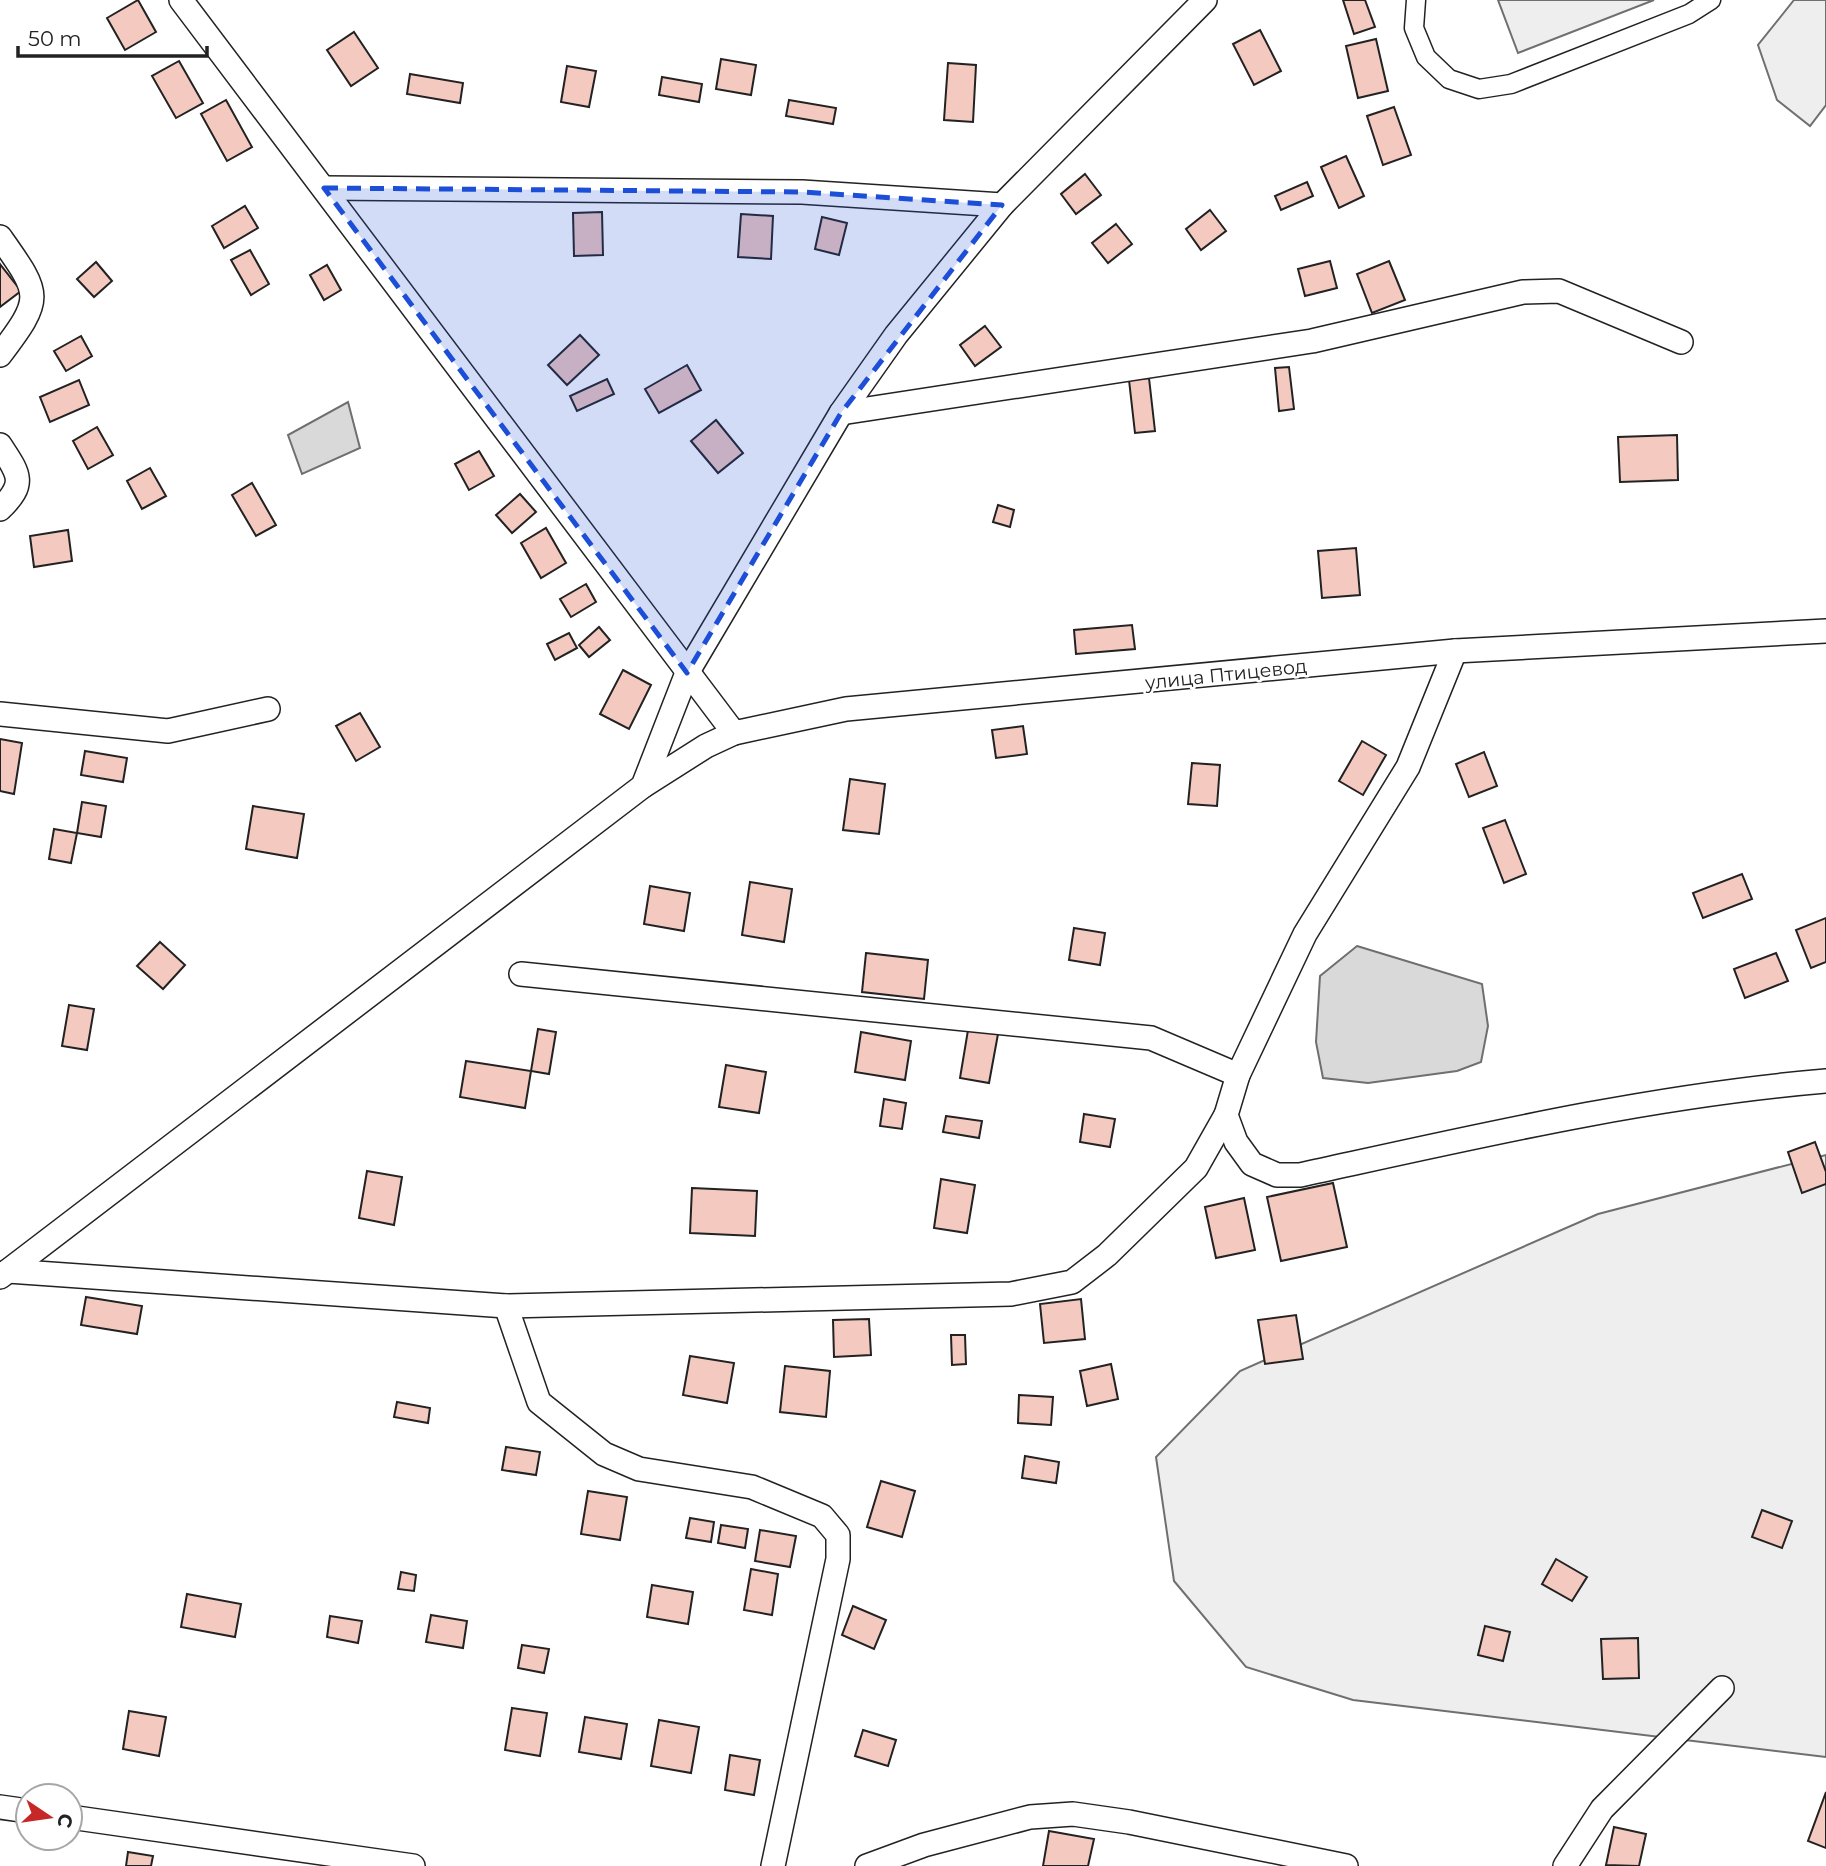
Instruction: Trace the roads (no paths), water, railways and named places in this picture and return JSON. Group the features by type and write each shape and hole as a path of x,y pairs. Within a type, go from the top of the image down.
{"street":[{"path":"181,0 734,733"},
{"path":"643,786 687,673 841,413 896,335 1002,205 1205,0"},
{"path":"1416,0 1414,28 1426,57 1449,79 1479,89 1511,84 1689,14 1711,0"},
{"path":"324,188 802,192 1002,205"},
{"path":"0,237 28,276 33,291 32,309 0,355"},
{"path":"841,413 1312,341 1523,292 1559,291 1681,342"},
{"path":"0,445 17,473 18,485 14,496 0,509"},
{"name":"улица Птицевод","path":"4,1274 643,786 706,746 734,733 846,709 1455,651 1826,631"},
{"path":"4,1274 506,1306 1011,1294 1072,1282 1107,1255 1196,1168 1226,1115 1238,1075 1305,934 1408,767 1455,651"},
{"path":"0,715 167,731 268,709"},
{"path":"521,974 1151,1038 1238,1075"},
{"path":"1226,1115 1236,1142 1252,1164 1277,1175 1300,1175 1511,1129 1676,1099 1756,1087 1826,1081"},
{"path":"506,1306 539,1402 604,1454 639,1469 752,1487 822,1516 838,1535 838,1559 773,1866"},
{"path":"1564,1866 1602,1809 1722,1688"},
{"path":"867,1866 924,1845 1030,1817 1073,1814 1129,1822 1346,1866"},
{"path":"84,1819 413,1866"}]}
